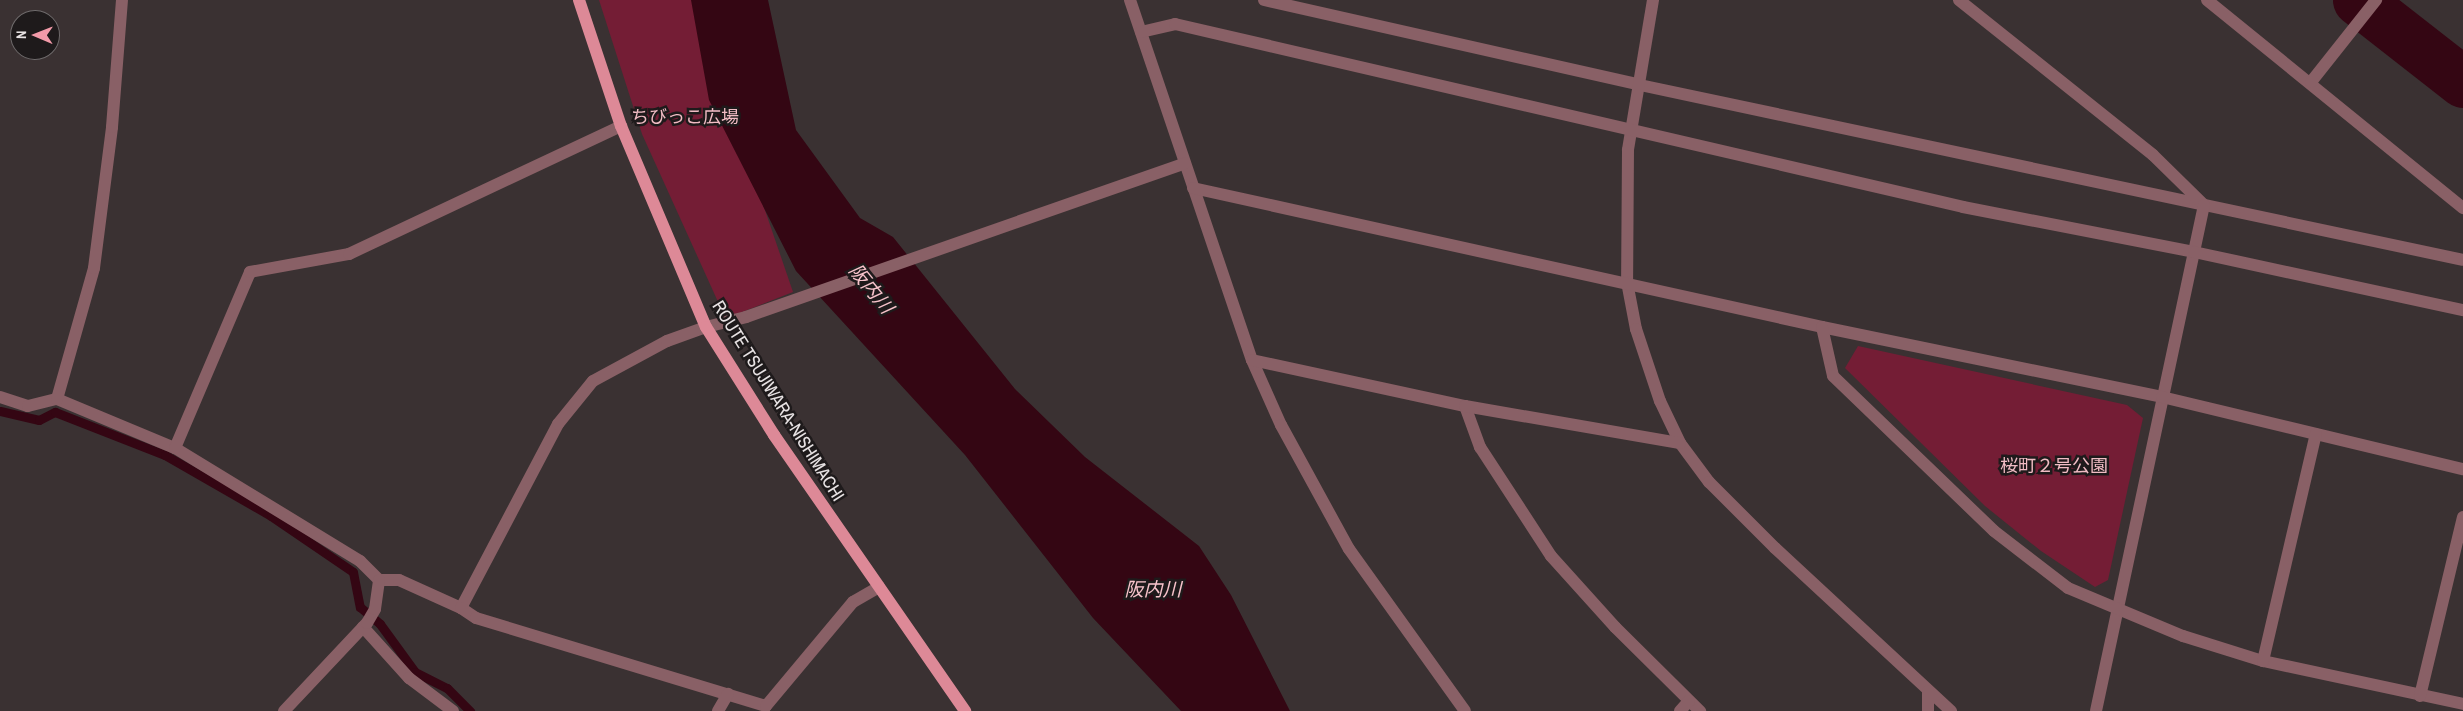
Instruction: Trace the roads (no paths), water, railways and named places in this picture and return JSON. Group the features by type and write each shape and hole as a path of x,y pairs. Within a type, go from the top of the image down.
{"main road":[{"name":"ROUTE TSUJIWARA-NISHIMACHI","path":"579,0 621,126 706,327 774,435 965,711"}],"street":[{"path":"56,399 94,268 112,127 122,0"},
{"path":"1130,0 1252,360 1281,425 1349,549 1465,711"},
{"path":"1264,0 1640,85 2463,260"},
{"path":"1653,0 1628,150 1627,282 1636,329 1660,401 1680,443 1709,482 1745,519 1951,711"},
{"path":"1959,0 2153,155 2204,205"},
{"path":"2207,0 2311,82 2463,208"},
{"path":"2311,82 2376,0"},
{"path":"1141,32 1175,24 1963,207 2194,252 2463,310"},
{"path":"175,448 250,272 349,254 621,126"},
{"path":"461,608 558,424 592,381 667,341 706,327 746,317 1032,215 1185,163"},
{"path":"1193,188 1627,282 1822,327 2162,397 2463,469"},
{"path":"2096,711 2204,205"},
{"path":"1822,327 1833,376 1924,466 2047,575 2068,588 2183,636 2263,661 2463,704"},
{"path":"1252,360 1465,406 1680,443"},
{"path":"0,397 28,406 56,399 175,448 360,561 378,580 398,580 461,608 476,618 766,706 853,602 879,587"},
{"path":"1465,406 1480,448 1550,556 1615,627 1700,711"},
{"path":"2263,661 2316,434"},
{"path":"2420,696 2463,517"},
{"path":"284,711 365,625 375,609 378,580"},
{"path":"365,625 409,678 453,711"},
{"path":"1928,691 1928,711"},
{"path":"718,711 728,694"},
{"path":"1680,711 1689,701"}],"water":[{"name":"阪内川","path":"691,0 768,0 796,130 860,218 893,237 1015,389 1085,457 1199,546 1231,595 1290,711 1181,711 1093,618 965,455 796,271 709,100"}],"waterway":[{"path":"2358,0 2463,82"},
{"path":"0,411 39,420 55,412 165,455 271,516 353,572 360,607 380,624 415,672 447,688 470,711"}],"park label":[{"name":"ちびっこ広場","path":"685,117"},
{"name":"桜町２号公園","path":"2054,466"}]}
